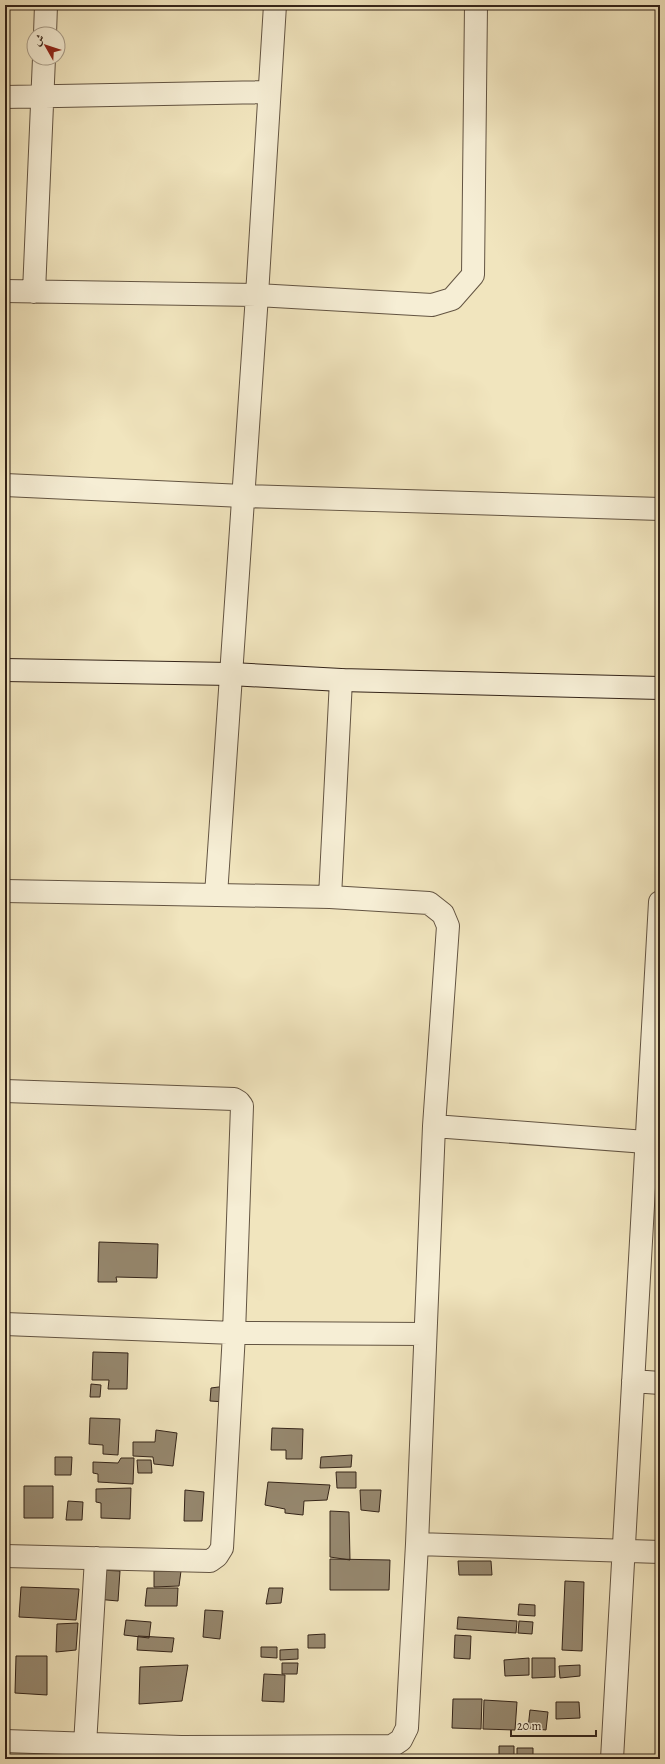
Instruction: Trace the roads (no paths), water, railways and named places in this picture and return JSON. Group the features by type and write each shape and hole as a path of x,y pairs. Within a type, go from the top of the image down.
{"street":[{"path":"45,26 46,5"},
{"path":"216,895 244,496 268,92 275,5"},
{"path":"5,291 257,295 432,305 452,300 473,275 476,5"},
{"path":"34,292 44,66"},
{"path":"5,97 268,92"},
{"path":"5,485 244,496 660,509"},
{"path":"5,670 231,674 340,680 660,688"},
{"path":"330,897 340,680"},
{"path":"5,891 330,897 429,903 443,914 448,926 434,1126 417,1544 406,1728 401,1740 392,1746 181,1753 85,1745 5,1741"},
{"path":"612,1759 633,1381 653,1142 660,902"},
{"path":"5,1092 234,1099 242,1106 234,1332 222,1548 217,1556 210,1561 5,1556"},
{"path":"434,1126 653,1142"},
{"path":"5,1324 234,1332 425,1334"},
{"path":"633,1381 660,1383"},
{"path":"417,1544 660,1552"},
{"path":"85,1745 96,1558"}]}
